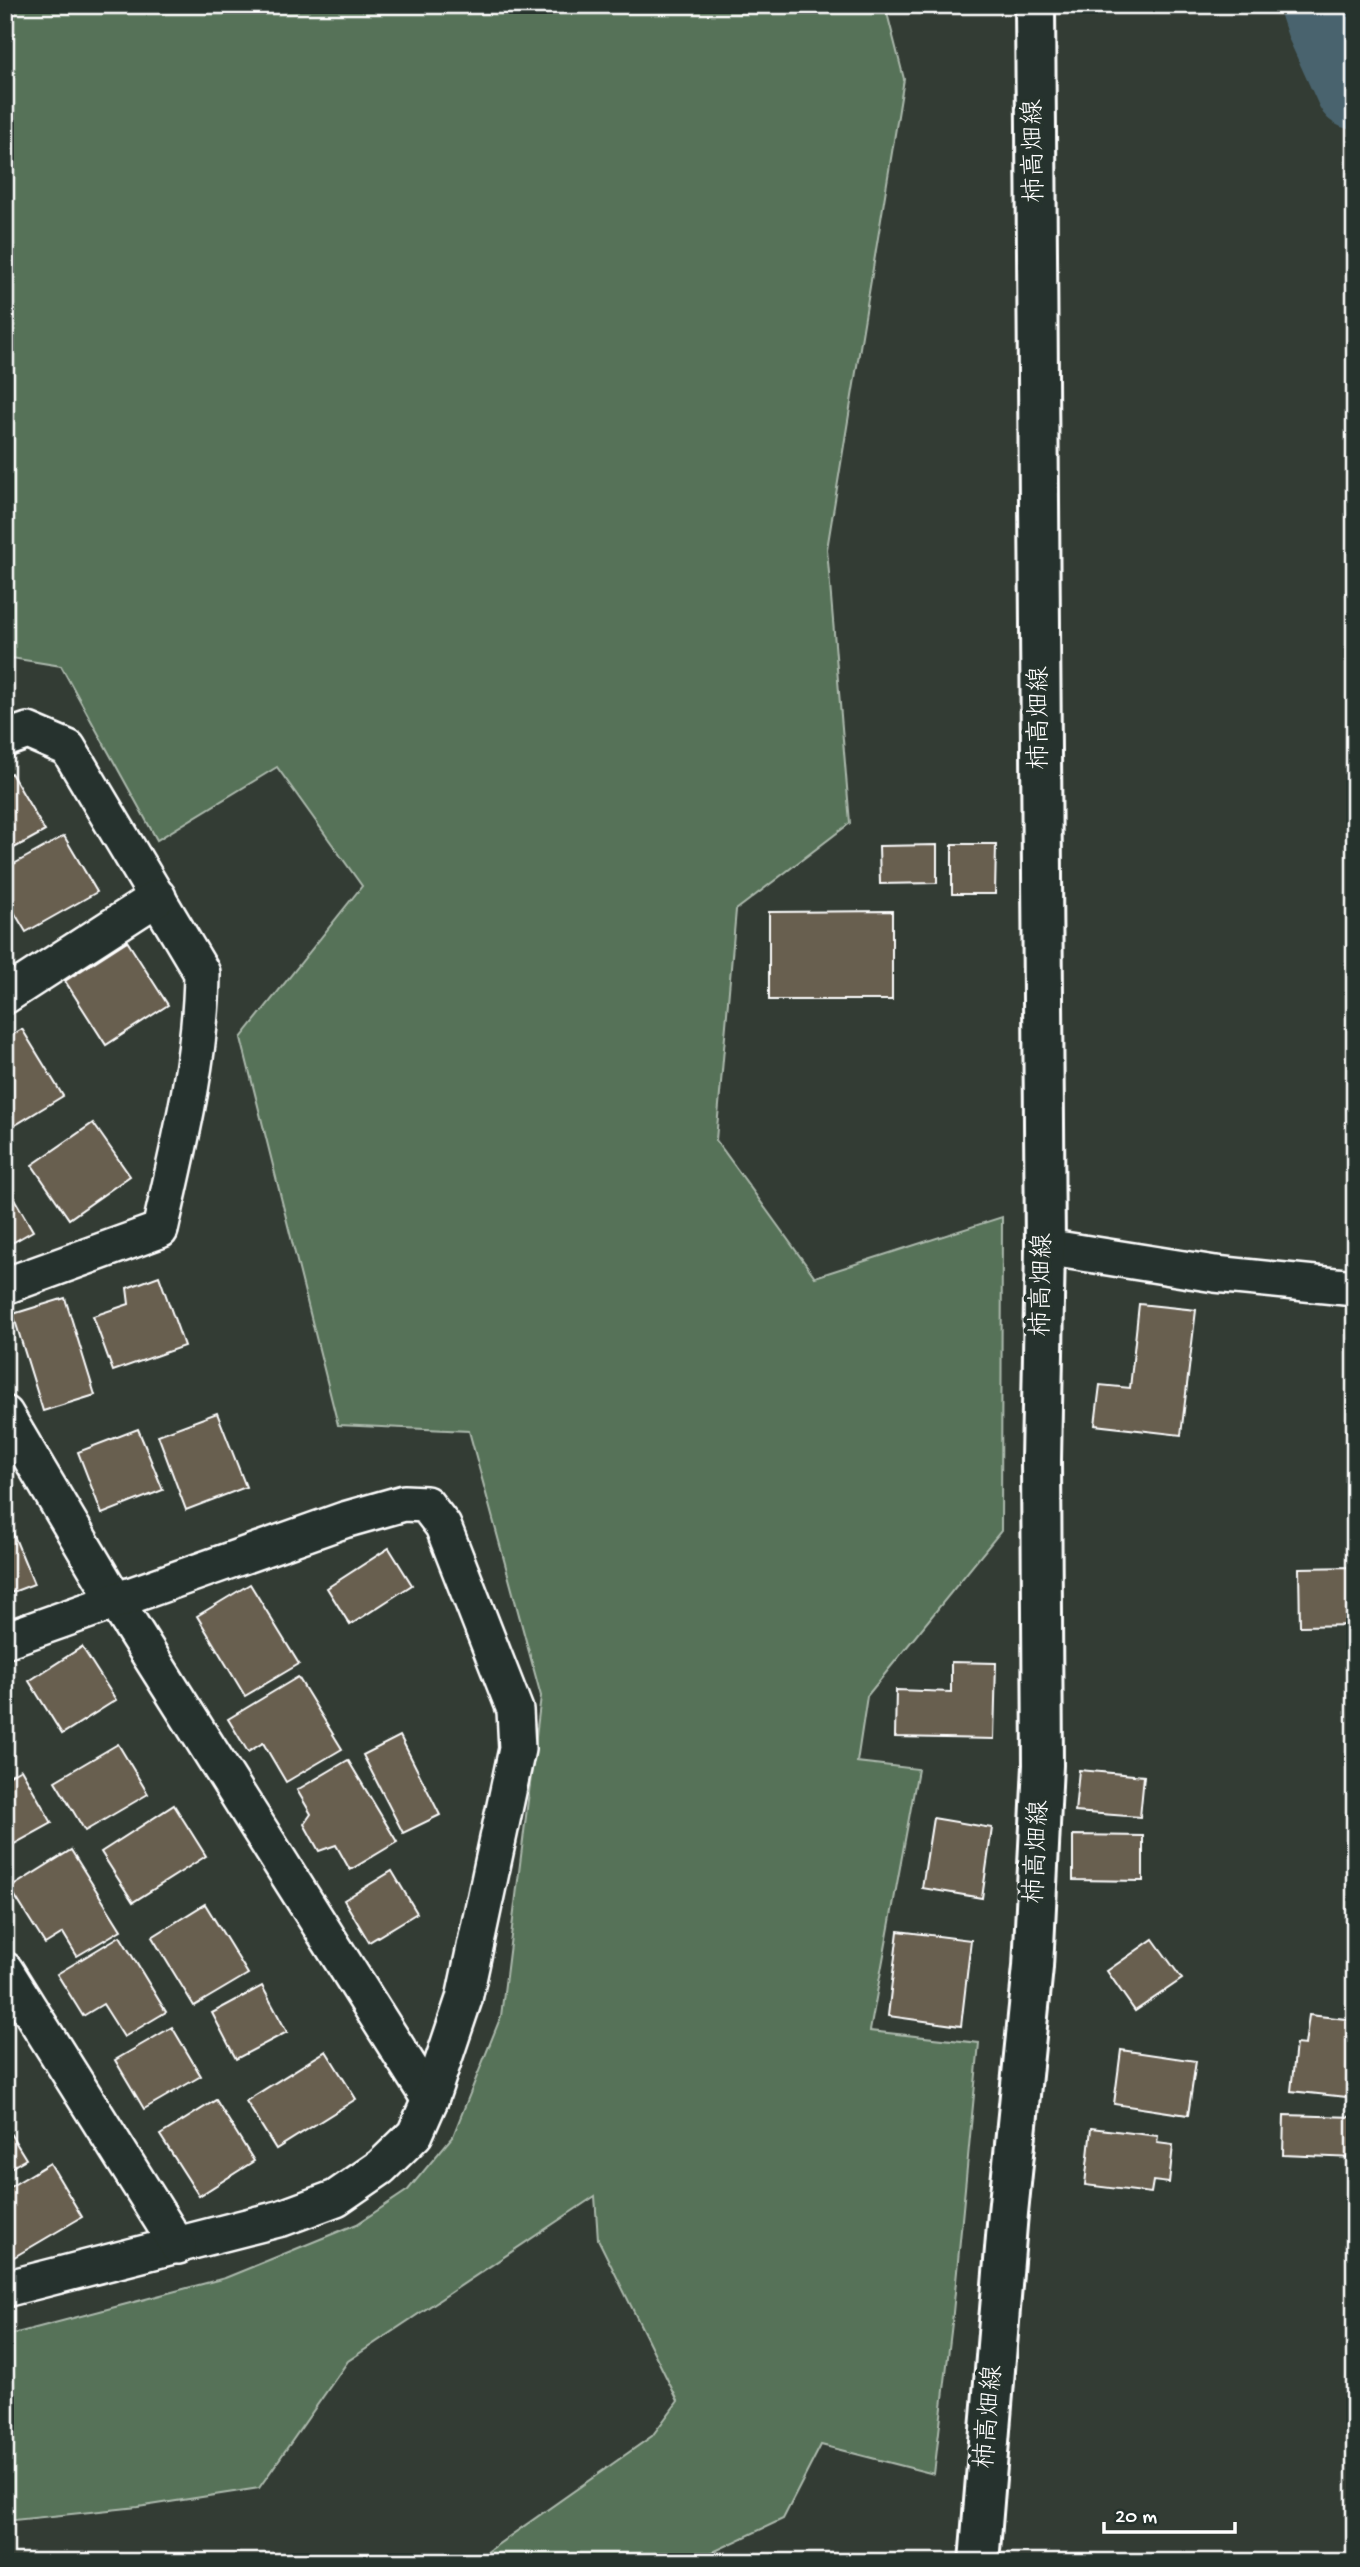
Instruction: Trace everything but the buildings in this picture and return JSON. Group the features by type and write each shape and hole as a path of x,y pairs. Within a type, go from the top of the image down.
{"main road":[{"name":"柿高畑線","path":"979,2562 1034,1940 1043,1765 1041,1461 1045,1247 1034,5"}],"street":[{"path":"5,739 28,731 68,748 202,973 201,1009 188,1095 160,1230 5,1286"},
{"path":"5,996 158,897"},
{"path":"1045,1247 1215,1274 1355,1288"},
{"path":"5,1414 115,1600 430,2100"},
{"path":"5,1640 344,1520 404,1503 426,1504 443,1526 515,1710 517,1749 464,1999 430,2100 415,2134 381,2167 336,2198 282,2218 5,2289"},
{"path":"5,1970 178,2246"}],"green space":[{"path":"5,5 885,5 904,79 827,549 850,823 736,910 716,1140 815,1277 1002,1217 1001,1531 867,1696 857,1762 918,1769 870,2031 979,2043 952,2323 934,2474 821,2445 783,2519 692,2562 473,2562 652,2436 678,2401 598,2239 595,2196 348,2361 259,2488 138,2507 5,2521 5,2336 225,2278 357,2224 408,2190 453,2136 501,2016 541,1696 469,1431 338,1425 241,1038 362,886 277,767 157,840 61,666 5,657"}],"waterway":[{"path":"1319,5 1355,90"}]}
